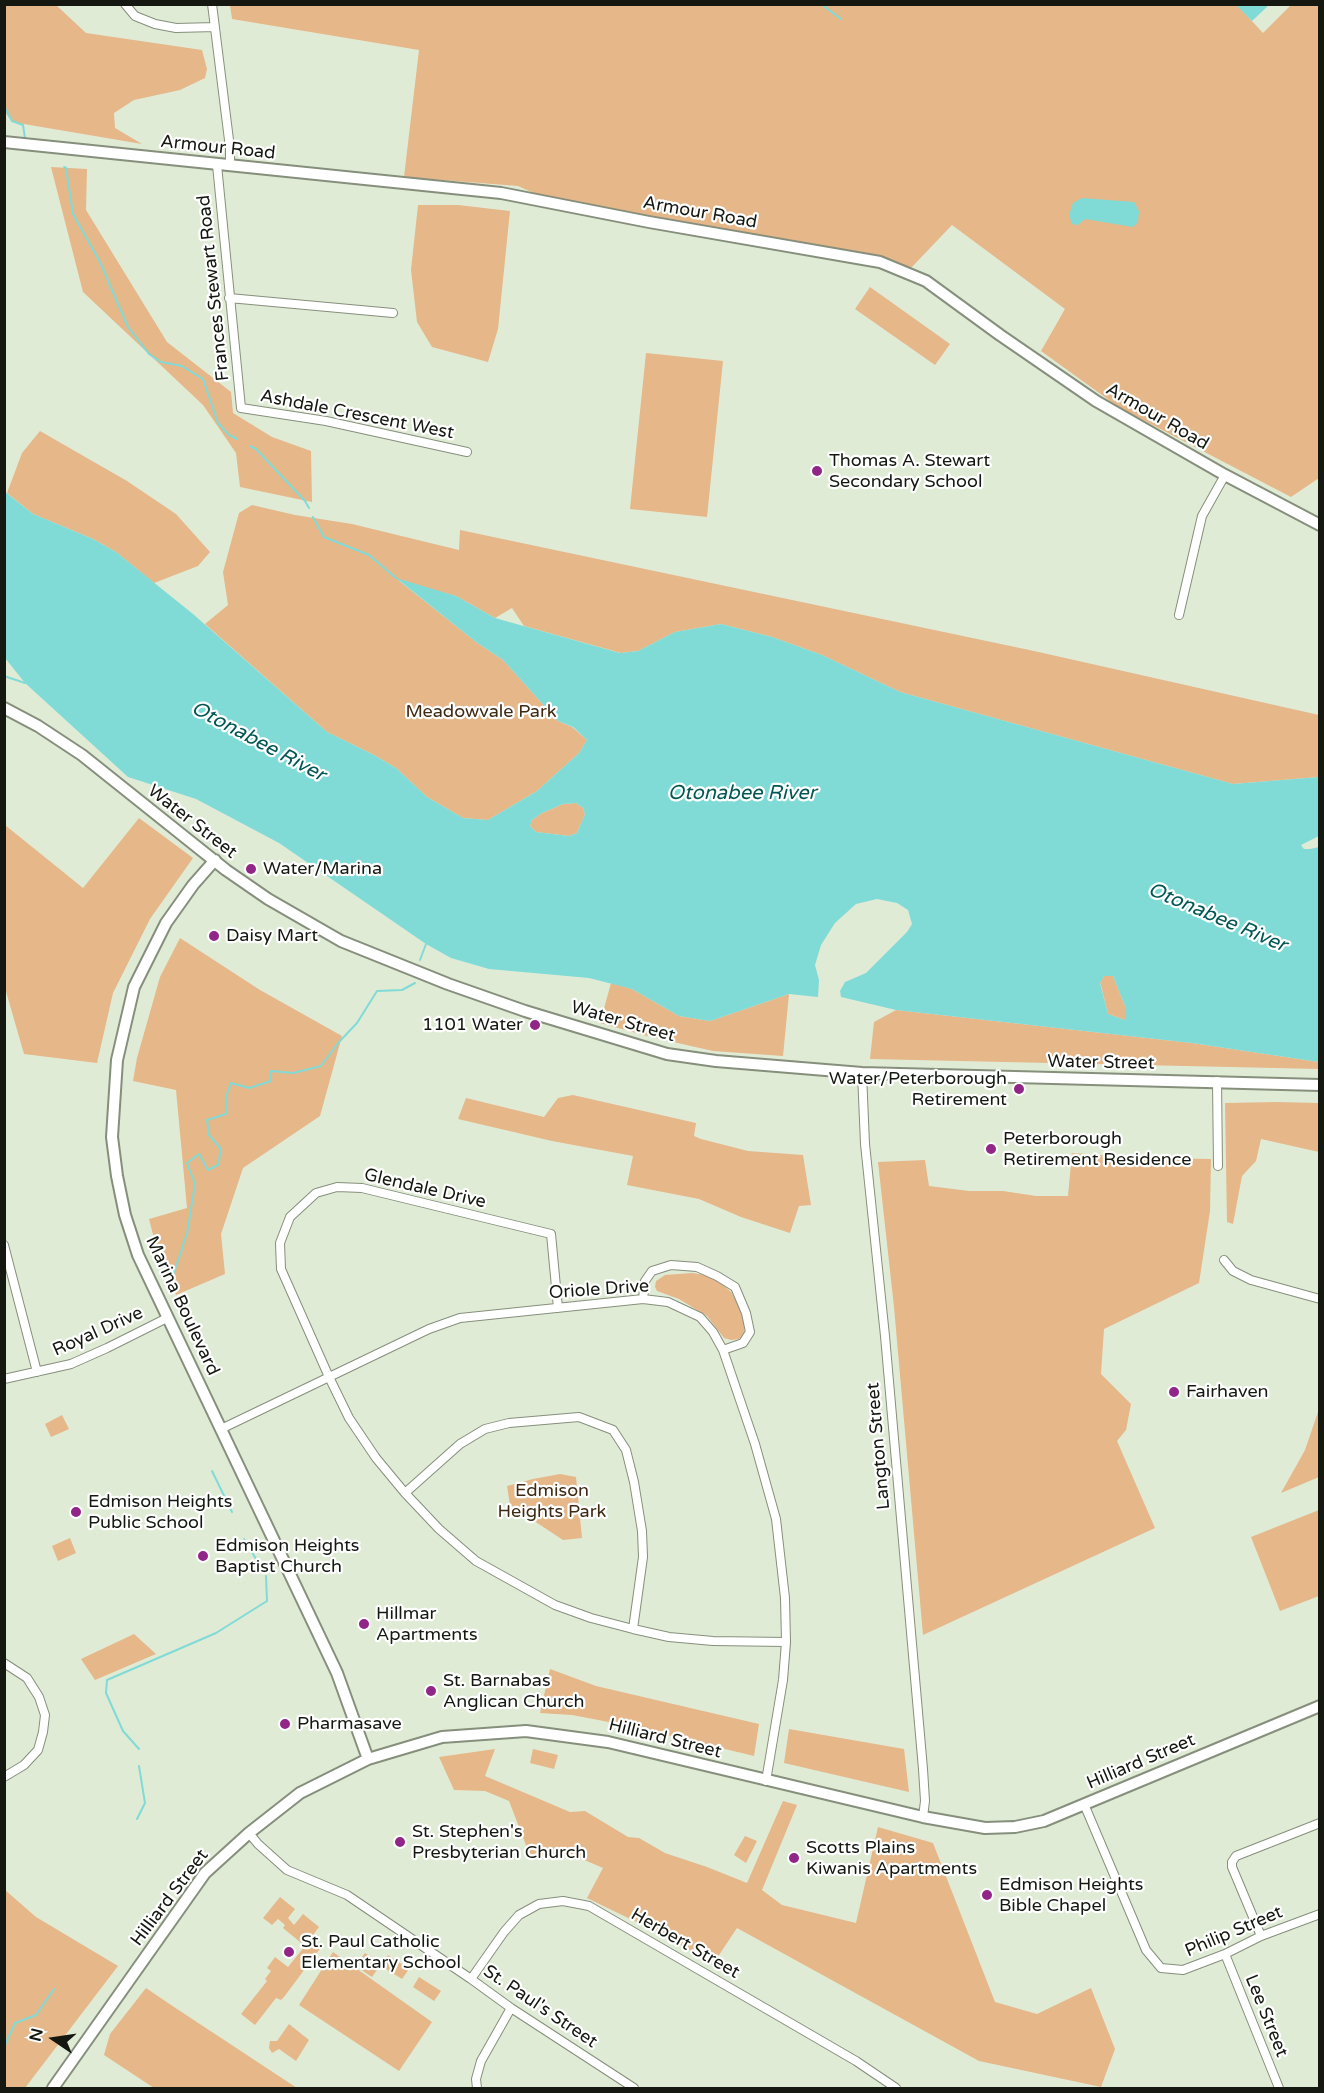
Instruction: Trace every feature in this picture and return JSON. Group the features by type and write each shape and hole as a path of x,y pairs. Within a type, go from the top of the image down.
{"main road":[{"name":"Armour Road","path":"4,142 501,193 650,222 880,262 926,281 1096,401 1225,475 1320,525"},
{"name":"Water Street","path":"4,708 38,726 82,755 268,899 341,941 448,984 525,1011 667,1054 716,1061 862,1073 1320,1085"},
{"name":"Marina Boulevard","path":"215,860 193,885 166,923 134,987 117,1060 112,1137 117,1176 125,1215 138,1255 337,1673 368,1759"},
{"name":"Hilliard Street","path":"52,2088 205,1873 249,1833 300,1793 368,1759 442,1737 526,1731 591,1738 923,1817 985,1828 1015,1827 1044,1821 1320,1706"}],"street":[{"path":"125,4 135,16 154,24 176,28 215,27"},
{"path":"212,4 230,148 230,166"},
{"name":"Frances Stewart Road","path":"217,165 241,408"},
{"path":"229,298 393,313"},
{"name":"Ashdale Crescent West","path":"241,408 326,421 467,452"},
{"path":"1179,615 1202,516 1225,475"},
{"name":"Langton Street","path":"862,1073 865,1144 885,1336 923,1769 925,1801 923,1817"},
{"path":"1217,1081 1218,1166"},
{"name":"Glendale Drive","path":"329,1377 281,1269 280,1243 290,1217 316,1193 337,1187 362,1188 551,1234 558,1308"},
{"path":"5,1250 37,1372"},
{"path":"1224,1260 1233,1271 1251,1280 1320,1299"},
{"path":"643,1299 645,1281 652,1271 671,1265 697,1267 735,1287 746,1313 750,1332 743,1343 723,1350"},
{"name":"Oriole Drive","path":"221,1429 429,1329 460,1318 643,1299 668,1302 700,1317 713,1332 723,1350 755,1444 776,1519 785,1598 786,1642 783,1680 766,1781"},
{"name":"Royal Drive","path":"4,1379 71,1364 167,1318"},
{"path":"329,1377 349,1418 370,1450 405,1494 439,1529 487,1568 555,1605 591,1618 633,1629 669,1637 713,1641 786,1642"},
{"path":"405,1494 460,1444 485,1429 509,1423 579,1417 613,1430 626,1450 642,1531 644,1557 633,1629"},
{"path":"4,1663 27,1678 39,1697 45,1715 38,1750 24,1765 4,1777"},
{"name":"Philip Street","path":"1084,1804 1146,1950 1161,1968 1183,1970 1225,1954 1261,1936 1320,1914"},
{"path":"1261,1936 1232,1867 1232,1862 1236,1856 1320,1823"},
{"name":"St. Paul's Street","path":"249,1833 287,1870 347,1895 634,2088"},
{"name":"Herbert Street","path":"471,1979 519,1915 539,1904 563,1901 589,1906 856,2061 897,2088"},
{"name":"Lee Street","path":"1225,1954 1279,2088"},
{"path":"477,2088 476,2079 481,2061 512,2008"}],"green space":[{"path":"1236,4 1263,33 1291,5 1319,5 1319,478 1291,497 1120,408 1041,351 1065,309 952,225 910,269 540,196 518,186 404,177 419,50 232,19 230,5"},
{"path":"4,5 56,5 86,33 202,50 207,69 205,78 180,90 134,100 114,113 115,128 142,144 12,122 5,112"},
{"path":"51,167 87,169 86,210 167,342 231,392 233,413 272,437 311,451 312,502 240,487 236,453 203,405 83,292"},
{"path":"418,205 458,205 510,211 498,329 488,362 432,347 417,322 411,270"},
{"path":"870,287 950,344 935,365 855,309"},
{"path":"646,353 723,361 707,517 630,509"},
{"path":"40,431 127,481 176,514 210,552 198,566 154,583 116,552 93,539 33,514 7,493 22,453"},
{"name":"Meadowvale Park","path":"252,505 352,524 459,550 460,530 1034,651 1319,715 1319,777 1233,784 900,692 822,655 772,637 721,624 675,632 638,651 621,653 524,626 512,608 495,618 456,596 398,580 476,642 503,660 558,721 572,727 587,740 579,753 537,791 488,820 463,818 427,797 396,768 327,732 205,624 228,605 223,572 239,513"},
{"path":"576,803 583,808 585,814 577,833 569,836 536,832 530,826 532,820 542,813 563,804"},
{"path":"139,818 193,858 150,919 113,993 97,1063 24,1054 5,988 5,825 83,888"},
{"path":"180,938 260,990 342,1036 320,1116 243,1168 221,1234 225,1274 176,1295 156,1246 149,1219 187,1208 176,1090 133,1081 137,1058 160,977"},
{"path":"1104,976 1113,976 1125,1006 1125,1020 1108,1014 1100,982"},
{"path":"611,983 632,989 679,1016 710,1021 789,994 783,1056 713,1051 600,1023"},
{"path":"896,1010 1192,1043 1319,1062 1320,1069 870,1059 874,1022"},
{"path":"573,1095 696,1123 694,1136 701,1139 748,1151 803,1155 811,1205 799,1206 790,1233 741,1217 699,1199 627,1185 633,1156 552,1141 458,1119 466,1098 544,1117 558,1098"},
{"path":"1225,1103 1319,1103 1319,1152 1261,1139 1256,1161 1242,1176 1233,1224 1227,1222"},
{"path":"1072,1153 1144,1158 1211,1159 1210,1211 1199,1283 1104,1329 1101,1374 1131,1404 1126,1430 1117,1441 1155,1528 923,1635 894,1307 878,1162 925,1160 929,1186 969,1191 1003,1191 1036,1196 1068,1196"},
{"path":"692,1273 706,1275 721,1283 731,1292 739,1306 745,1326 744,1335 739,1339 724,1338 707,1316 679,1299 657,1291 655,1287 656,1281 665,1275"},
{"path":"1319,1409 1319,1477 1281,1493 1305,1450"},
{"path":"62,1415 69,1429 51,1437 45,1424"},
{"name":"Edmison Heights Park","path":"560,1474 576,1477 582,1538 563,1540 510,1505 507,1486"},
{"path":"1319,1510 1319,1596 1280,1611 1251,1537"},
{"path":"70,1538 76,1553 58,1561 52,1546"},
{"path":"134,1634 156,1654 95,1680 81,1659"},
{"path":"550,1669 596,1686 759,1724 754,1756 630,1726 572,1715 540,1713"},
{"path":"789,1729 904,1749 909,1792 784,1763"},
{"path":"495,1749 485,1776 570,1812 585,1811 628,1837 639,1838 665,1853 747,1883 783,1801 797,1805 762,1890 782,1905 856,1923 878,1827 933,1843 995,2002 1037,2014 1091,1988 1115,2049 1101,2087 979,2061 737,1928 713,1964 661,1934 587,1898 603,1868 566,1852 531,1858 509,1801 485,1791 454,1790 439,1757"},
{"path":"533,1749 558,1755 554,1769 530,1763"},
{"path":"745,1836 757,1841 746,1863 734,1855"},
{"path":"5,1890 36,1917 118,1966 25,2088 5,2088"},
{"path":"280,1897 295,1909 288,1918 294,1925 303,1914 319,1927 311,1938 322,1946 284,1997 281,2000 276,1998 255,2025 241,2014 267,1981 265,1979 271,1971 267,1968 275,1957 288,1967 305,1946 283,1928 285,1925 278,1919 272,1925 263,1918"},
{"path":"333,1952 432,2022 399,2071 299,2005"},
{"path":"365,1953 381,1964 372,1977 360,1969 359,1961"},
{"path":"388,1955 409,1969 402,1979 381,1966"},
{"path":"419,1977 441,1991 434,2001 413,1987"},
{"path":"146,1988 297,2088 154,2088 104,2055 110,2034"},
{"path":"289,2024 309,2040 296,2061 279,2049 272,2053 269,2048 270,2041 277,2041"}],"water":[{"path":"1236,5 1269,5 1252,21"},
{"path":"1082,198 1134,202 1139,211 1138,222 1133,227 1085,219 1078,225 1072,224 1069,215 1073,203"},
{"name":"Otonabee River","path":"4,491 33,514 93,539 116,552 193,614 327,732 396,768 427,797 463,818 488,820 537,791 579,753 587,740 573,727 558,721 503,660 476,642 396,578 456,596 495,618 620,653 638,651 675,632 721,624 772,637 822,655 900,692 1233,784 1319,777 1319,836 1301,845 1304,849 1319,847 1319,1062 1192,1043 896,1010 841,997 840,991 845,982 866,973 907,932 912,924 908,910 897,903 877,899 856,904 835,923 821,945 815,965 819,980 818,997 789,994 710,1021 679,1016 632,989 589,978 489,969 451,958 426,944 279,843 196,799 128,777 25,683 5,658","holes":["576,803 583,808 585,814 577,833 569,836 536,832 530,826 532,820 542,813 563,804","1104,976 1113,976 1125,1006 1125,1020 1108,1014 1100,983"]}],"waterway":[{"path":"821,4 841,19"},
{"path":"4,106 12,121 23,125 25,138"},
{"path":"64,167 73,214 100,262 128,327 149,354 161,362 182,366 203,379 218,423 229,435 237,439"},
{"path":"250,446 256,449 309,508"},
{"path":"313,517 324,537 369,555 396,578"},
{"path":"4,676 25,683"},
{"path":"420,960 426,944"},
{"path":"173,1275 187,1234 195,1184 187,1163 199,1154 208,1170 218,1165 221,1149 209,1135 207,1120 226,1114 227,1094 231,1083 249,1088 271,1081 271,1071 293,1073 321,1066 357,1023 377,991 402,990 415,983"},
{"path":"212,1471 232,1512"},
{"path":"244,1539 259,1564"},
{"path":"139,1749 123,1731 106,1693 107,1680 216,1633 267,1601 266,1576"},
{"path":"137,1819 145,1803 139,1766"},
{"path":"4,2047 15,2023 36,2015 54,1989"}],"place":[{"name":"Thomas A. Stewart Secondary School","path":"817,471"},
{"name":"Water/Marina","path":"251,869"},
{"name":"Daisy Mart","path":"214,936"},
{"name":"1101 Water","path":"535,1025"},
{"name":"Water/Peterborough Retirement","path":"1019,1089"},
{"name":"Peterborough Retirement Residence","path":"991,1149"},
{"name":"Fairhaven","path":"1174,1392"},
{"name":"Edmison Heights Public School","path":"76,1512"},
{"name":"Edmison Heights Baptist Church","path":"203,1556"},
{"name":"Hillmar Apartments","path":"364,1624"},
{"name":"St. Barnabas Anglican Church","path":"431,1691"},
{"name":"Pharmasave","path":"285,1724"},
{"name":"St. Stephen's Presbyterian Church","path":"400,1842"},
{"name":"Scotts Plains Kiwanis Apartments","path":"794,1858"},
{"name":"Edmison Heights Bible Chapel","path":"987,1895"},
{"name":"St. Paul Catholic Elementary School","path":"289,1952"}]}
